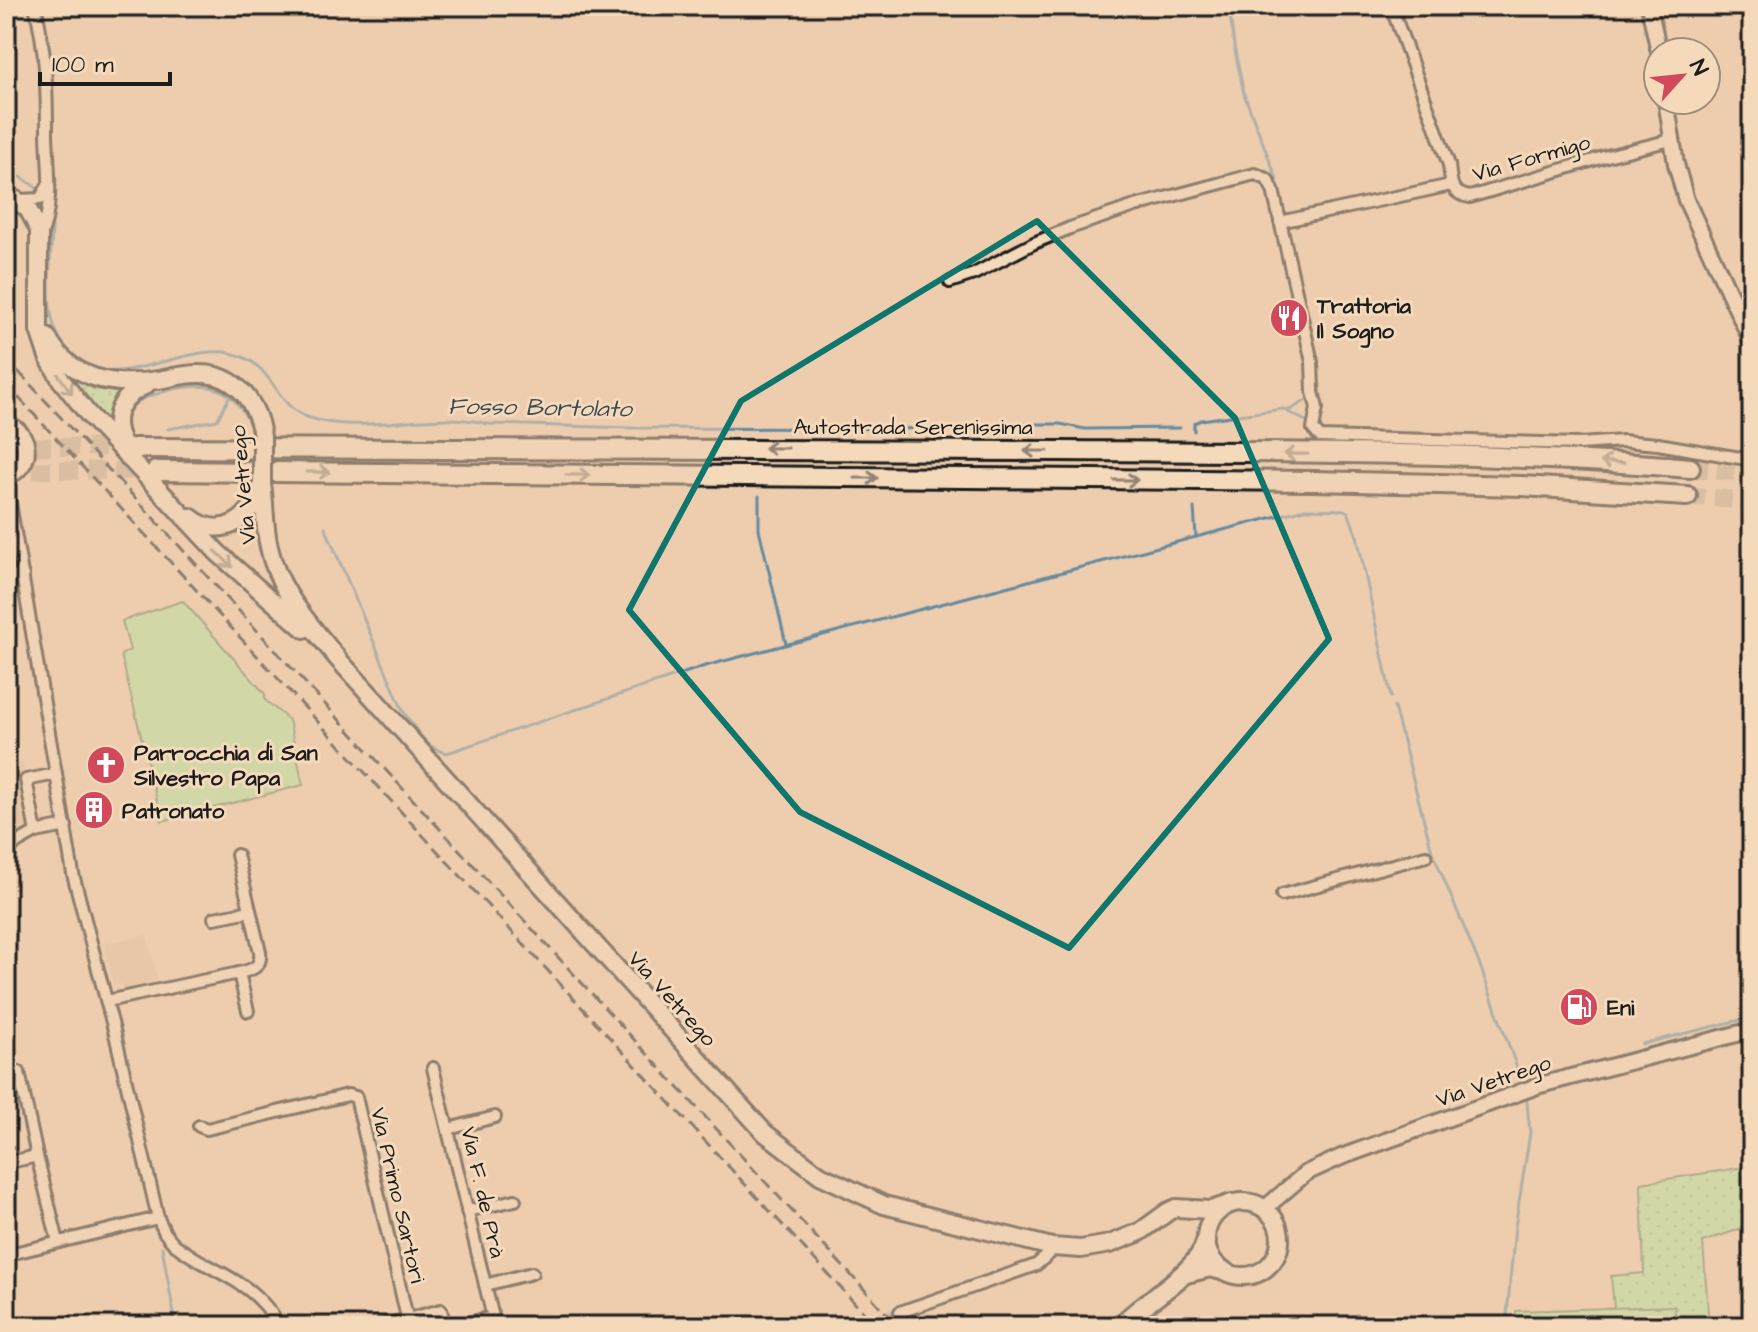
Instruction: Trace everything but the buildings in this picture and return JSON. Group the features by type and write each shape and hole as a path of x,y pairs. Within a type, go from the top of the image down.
{"highway":[{"name":"Autostrada Serenissima","path":"135,456 689,448 1102,451 1525,457 1690,468"},
{"path":"156,471 1314,481 1522,486 1687,496"},
{"path":"1121,1326 1136,1310 1186,1273 1200,1258 1206,1239"},
{"path":"1186,1273 1210,1267 1222,1270"}],"main road":[{"path":"1649,6 1656,36"},
{"path":"1668,116 1688,206 1752,342"},
{"path":"11,199 28,209 40,238"},
{"name":"Via Vetrego","path":"40,238 38,313 41,340 61,380 88,414 135,456 187,522 238,573 338,659"},
{"name":"Via Vetrego","path":"38,313 54,348 84,375 118,383 211,374 233,383 243,392 256,410 262,437 266,534 275,570 292,601 338,659 765,1133 820,1175 884,1205 1052,1247 1081,1249 1110,1244 1140,1232 1169,1211 1211,1210 1232,1203 1254,1203 1264,1209 1306,1173 1341,1157 1540,1085 1752,1030"},
{"path":"135,456 117,434 117,415 122,402 130,394 158,380"},
{"path":"7,423 24,437 27,446 23,464 12,473"},
{"path":"171,502 200,524 222,528 249,514 256,504 262,484"},
{"path":"1206,1239 1211,1219 1232,1203"},
{"path":"1186,1209 1198,1219 1209,1255 1222,1270 1248,1276 1271,1263 1279,1248 1279,1230 1271,1214 1264,1209"}],"street":[{"name":"Via Vetrego","path":"35,6 47,72 50,182 50,205 40,238"},
{"name":"Via Formigo","path":"1391,6 1449,165 1455,193 1470,197 1671,140"},
{"path":"950,282 974,274 1034,243 1080,224 1247,174 1262,175 1269,182 1285,220 1312,362 1317,416 1314,433 1326,439 1579,444 1623,441 1752,460"},
{"path":"11,199 40,199 50,182"},
{"path":"1285,220 1451,185"},
{"path":"12,473 8,498 73,874 107,1001 158,1218 174,1244 251,1289 266,1304 280,1326"},
{"path":"6,578 23,575"},
{"path":"36,832 26,780 56,774"},
{"path":"6,849 36,832 66,826"},
{"path":"107,1001 254,969 261,960 237,855"},
{"path":"1282,895 1426,856"},
{"path":"214,918 250,911"},
{"path":"239,973 248,1011"},
{"name":"Via F. de Prà","path":"433,1068 494,1321"},
{"path":"19,1072 58,1242"},
{"name":"Via Primo Sartori","path":"199,1126 207,1129 348,1095 356,1097 408,1322"},
{"path":"448,1129 495,1117"},
{"path":"6,1163 37,1156"},
{"path":"467,1211 515,1200"},
{"path":"6,1255 158,1218"},
{"path":"900,1312 1036,1265 1049,1254 1052,1247"},
{"path":"485,1285 532,1273"},
{"name":"Via Primo Sartori","path":"382,1326 408,1322 441,1310 445,1326"},
{"path":"456,1326 494,1321"}],"highlighted area":[{"path":"1037,221 1235,418 1329,639 1069,948 800,812 629,610 741,401"}],"shaded area":[{"path":"22,761 26,777 21,778 32,831 6,844 6,767"},
{"path":"147,935 158,980 124,989 122,984 114,986 104,943"}],"green space":[{"path":"66,374 94,389 121,393 112,434"},
{"path":"183,601 265,694 265,700 289,720 303,785 162,821 121,655 130,650 122,621"},
{"path":"1752,1166 1752,1176 1742,1177 1748,1226 1703,1242 1709,1326 1677,1326 1674,1307 1614,1308 1611,1276 1644,1273 1641,1183"},
{"path":"1674,1306 1677,1326 1515,1326 1516,1311"}],"waterway":[{"path":"1229,6 1244,94 1276,177 1285,218"},
{"name":"Fosso Bortolato","path":"6,176 21,177 37,188"},
{"name":"Fosso Bortolato","path":"52,221 49,276 51,313 64,345 81,361 101,370 122,371 185,356 230,353 256,365 296,411 329,422 374,424 443,419 488,424 634,428 995,429 1024,424 1060,424 1085,429 1180,428"},
{"path":"1287,225 1298,277"},
{"path":"1316,393 1320,386 1317,366"},
{"path":"134,404 170,390 208,387 218,389 236,401 250,424"},
{"path":"168,429 217,420 230,396"},
{"path":"1194,431 1194,423 1201,420 1290,410 1310,398"},
{"path":"1286,411 1308,422"},
{"path":"1337,433 1574,439"},
{"path":"1645,438 1669,441"},
{"path":"1704,447 1752,453"},
{"path":"759,496 759,529 786,644"},
{"path":"1194,508 1196,537 1305,509 1348,512 1357,536 1391,697"},
{"name":"Fosso Bortolato","path":"325,527 403,711 427,742 447,753 705,666 1196,537"},
{"path":"1394,707 1432,851 1479,963 1522,1082"},
{"path":"1642,1044 1752,1017"},
{"path":"1506,1326 1515,1227 1530,1133 1527,1102"},
{"path":"162,1247 176,1326"}],"tunnel":[{"path":"6,446 132,448"},
{"path":"1690,468 1752,474"},
{"path":"6,470 151,471"},
{"path":"1687,496 1752,501"},
{"path":"859,1324 900,1312"}],"railway":[{"path":"6,358 898,1326"},
{"path":"6,384 876,1326"}],"place":[{"name":"Trattoria Il Sogno","path":"1289,318"},
{"name":"Parrocchia di San Silvestro Papa","path":"106,765"},
{"name":"Patronato","path":"94,810"},
{"name":"Eni","path":"1579,1007"}]}
